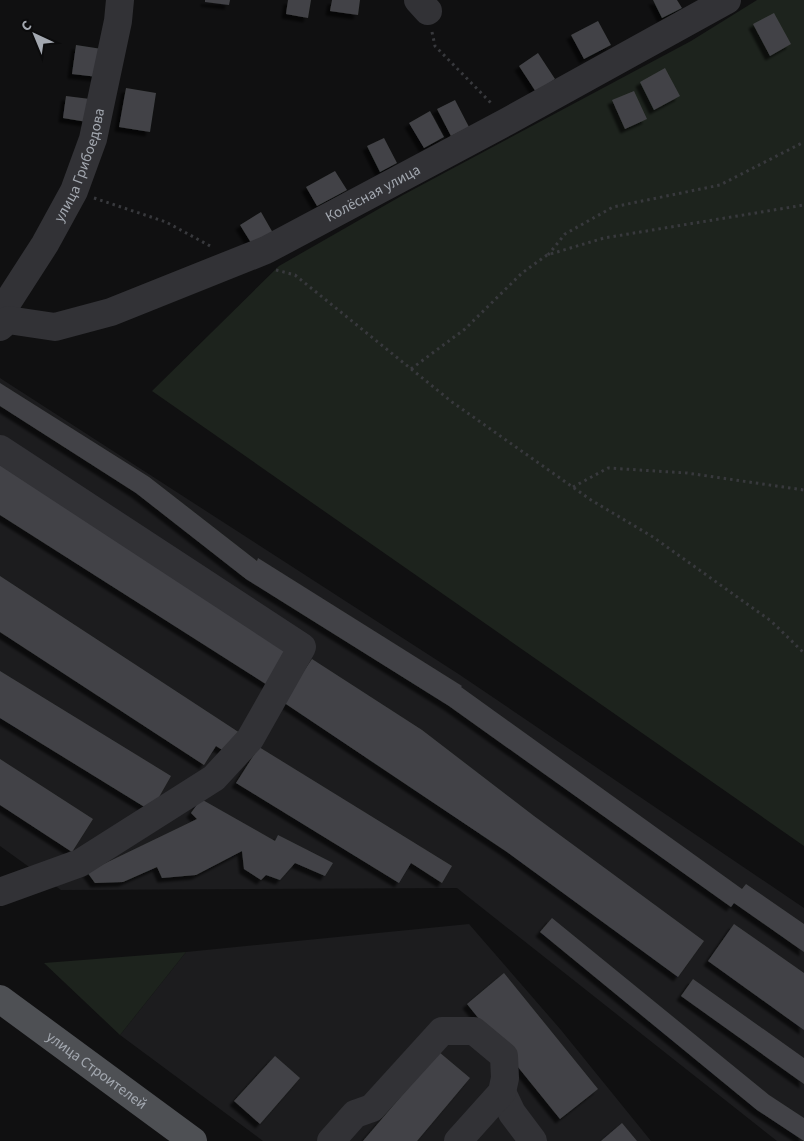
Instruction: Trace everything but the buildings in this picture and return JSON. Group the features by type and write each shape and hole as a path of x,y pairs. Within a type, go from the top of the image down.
{"main road":[{"name":"улица Строителей","path":"0,999 193,1141"}],"street":[{"name":"улица Грибоедова","path":"0,314 46,244 74,191 93,139 118,21 120,0"},
{"name":"Колёсная улица","path":"0,328 8,320 55,327 102,314 275,245 508,121 727,0"},
{"path":"0,449 302,646 250,739 214,778 80,863 0,892"},
{"path":"331,1141 355,1114 372,1108 442,1031 474,1031 504,1056 505,1078 502,1092 458,1141"},
{"path":"502,1092 512,1113 533,1141"}],"path":[{"path":"435,46 508,121"},
{"path":"548,255 564,234 613,207 720,184 804,142"},
{"path":"74,191 166,222 238,260"},
{"path":"411,369 465,329 522,273 548,255 604,238 804,205"},
{"path":"276,270 295,275 452,402 573,487 653,538 770,621 804,653"},
{"path":"573,487 608,468 687,473 804,490"}],"shaded area":[{"path":"757,0 804,0 804,846 152,391 279,266 403,195 691,41"},
{"path":"0,378 460,675 804,908 804,1141 777,1141 457,888 61,890 0,846"},
{"path":"469,924 561,1030 651,1141 263,1141 120,1035 186,952"},
{"path":"186,952 120,1035 44,963"}]}
